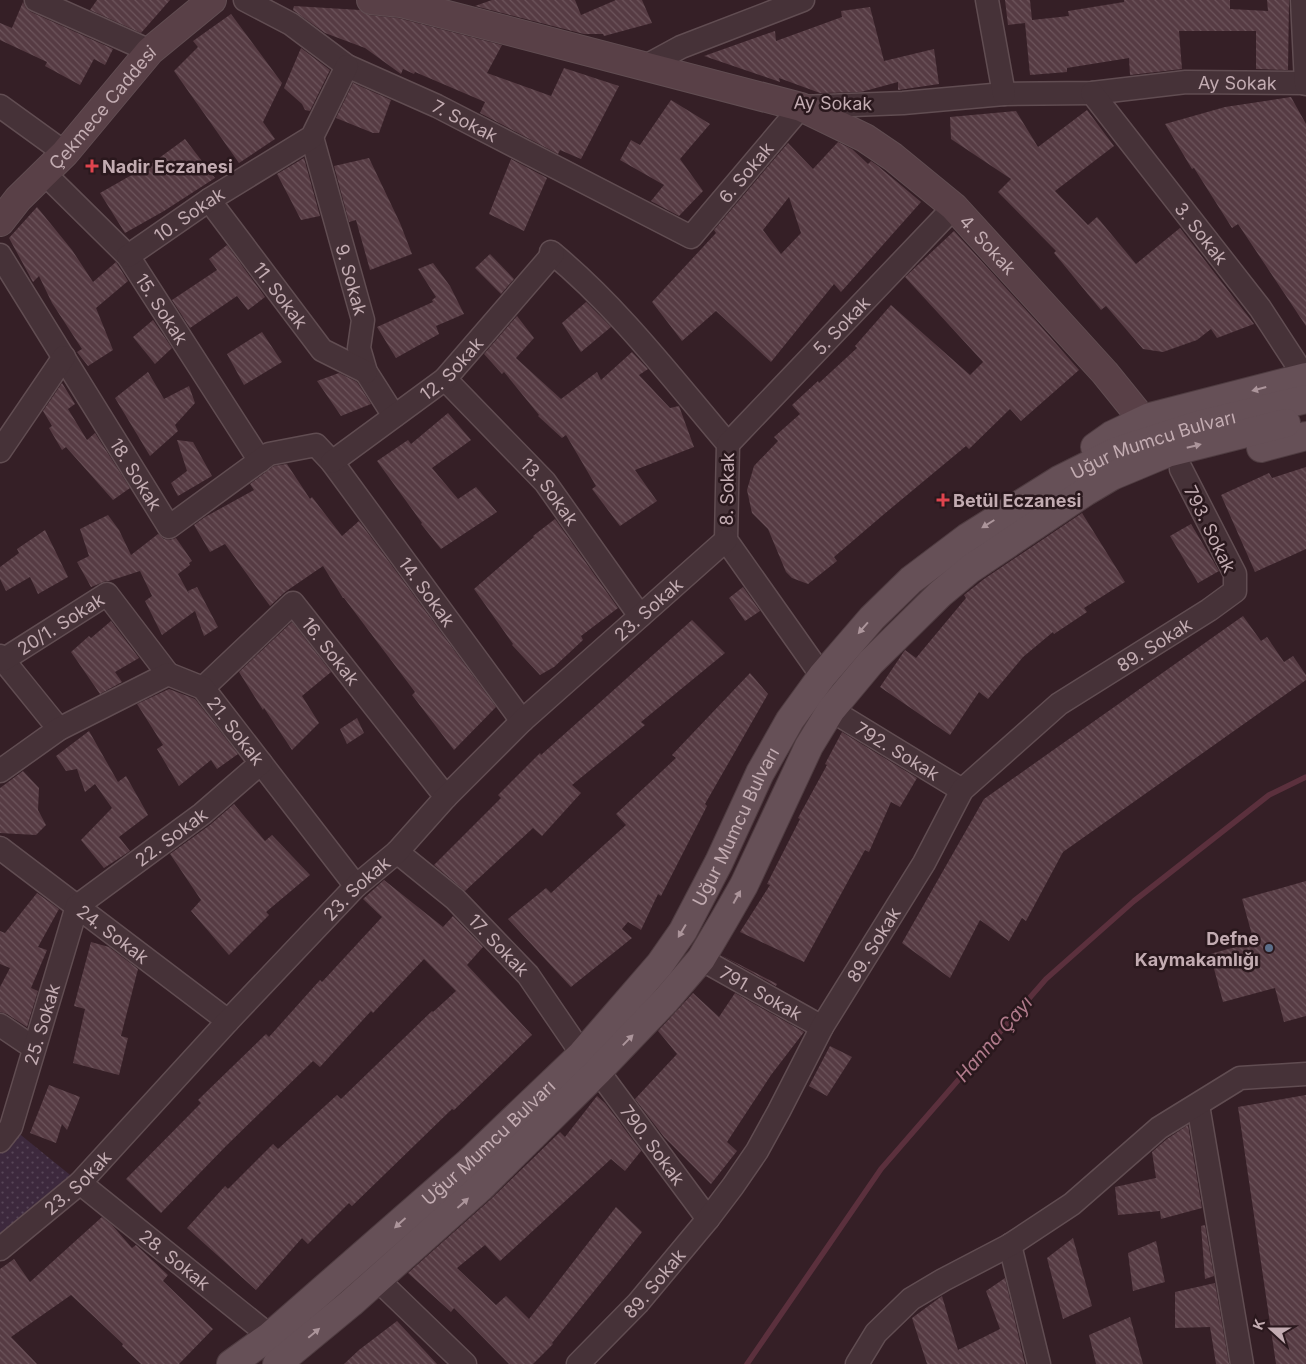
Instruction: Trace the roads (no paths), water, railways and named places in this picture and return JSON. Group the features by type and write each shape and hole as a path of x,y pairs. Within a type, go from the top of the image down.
{"main road":[{"name":"Çekmece Caddesi","path":"0,222 18,199 65,153 150,51 212,0"},
{"name":"Ay Sokak","path":"372,0 409,2 801,106"},
{"name":"4. Sokak","path":"801,106 865,138 893,157 954,207 1098,365 1143,420"},
{"path":"1059,480 1086,454 1112,435 1150,417 1306,384"},
{"name":"Uğur Mumcu Bulvarı","path":"277,1364 481,1187 590,1063 683,931 719,862 760,773 790,720 822,676 872,618 911,580 968,537 1059,480 1117,451 1198,425 1306,384"},
{"name":"Uğur Mumcu Bulvarı","path":"231,1364 270,1336 468,1162 666,1000 701,959 744,885 809,746 832,710 871,662 940,594 970,569 1112,476 1167,453 1306,418"},
{"path":"1085,492 1306,436"}],"street":[{"path":"36,0 150,51"},
{"name":"7. Sokak","path":"244,0 291,24 347,66 437,106 690,236"},
{"path":"646,66 681,47 804,0"},
{"path":"987,0 1004,94"},
{"path":"1302,0 1306,83"},
{"path":"312,138 347,66"},
{"name":"Ay Sokak","path":"801,106 903,103 1004,94 1092,93 1186,82 1306,83"},
{"name":"3. Sokak","path":"1092,93 1260,308 1306,384"},
{"path":"0,106 65,153"},
{"name":"6. Sokak","path":"690,236 801,106"},
{"name":"10. Sokak","path":"128,256 209,200 312,138"},
{"name":"9. Sokak","path":"312,138 363,320 358,348 366,372 394,416"},
{"name":"15. Sokak","path":"44,173 128,256 260,461"},
{"name":"11. Sokak","path":"209,200 322,350 366,372"},
{"name":"5. Sokak","path":"728,444 954,207"},
{"name":"8. Sokak","path":"552,253 612,308 728,444 726,540 822,676"},
{"name":"12. Sokak","path":"332,462 446,379 552,253"},
{"name":"18. Sokak","path":"0,255 169,527 269,454 316,445 332,462"},
{"path":"0,452 64,357"},
{"name":"13. Sokak","path":"446,379 545,482 640,616"},
{"name":"14. Sokak","path":"332,462 522,721"},
{"name":"793. Sokak","path":"1180,469 1235,574 1235,591"},
{"name":"23. Sokak","path":"0,1249 80,1183 228,1021 356,886 397,852 446,797 522,721 726,540"},
{"name":"89. Sokak","path":"578,1364 638,1303 708,1219 757,1151 822,1027 924,863 962,790 1059,704 1209,610 1235,591"},
{"name":"20/1. Sokak","path":"2,658 107,594 168,674"},
{"name":"16. Sokak","path":"203,688 293,603 446,797"},
{"path":"2,658 59,729"},
{"path":"0,772 59,729 168,674"},
{"name":"21. Sokak","path":"168,674 203,688 356,886"},
{"name":"792. Sokak","path":"832,710 962,790"},
{"name":"22. Sokak","path":"78,906 202,814 261,762"},
{"name":"24. Sokak","path":"0,848 228,1021"},
{"name":"17. Sokak","path":"397,852 455,899 528,975 590,1063"},
{"name":"25. Sokak","path":"0,1141 11,1127 78,906"},
{"name":"791. Sokak","path":"701,959 822,1027"},
{"path":"0,1025 34,1048"},
{"name":"790. Sokak","path":"590,1063 708,1219"},
{"path":"857,1364 876,1333 910,1299 1010,1245 1072,1204 1159,1128 1240,1078 1306,1074"},
{"path":"1198,1104 1242,1364"},
{"name":"28. Sokak","path":"80,1183 270,1336"},
{"path":"1010,1245 1039,1364"},
{"path":"377,1279 465,1364"}],"waterway":[{"name":"Hanna Çayı","path":"747,1364 881,1169 1046,979 1134,901 1269,795 1306,777"}],"place":[{"name":"Nadir Eczanesi","path":"92,166"},
{"name":"Betül Eczanesi","path":"943,500"},
{"name":"Defne Kaymakamlığı","path":"1269,948"}]}
